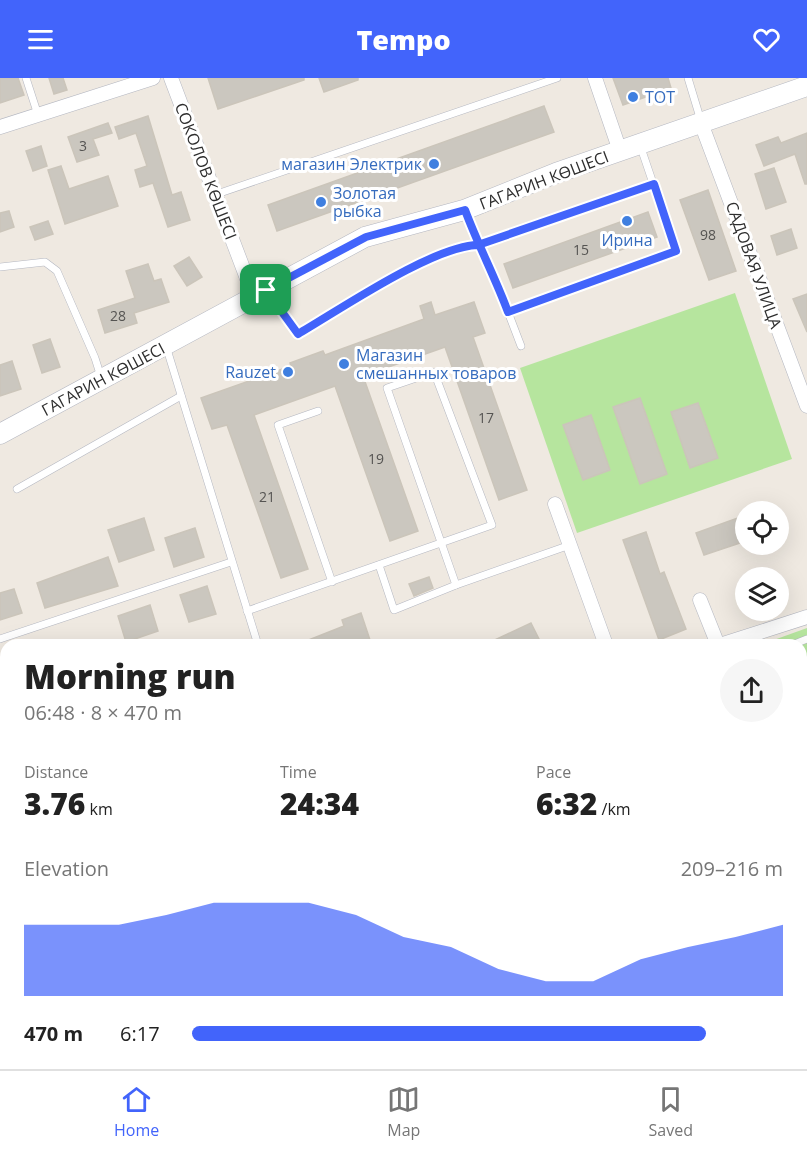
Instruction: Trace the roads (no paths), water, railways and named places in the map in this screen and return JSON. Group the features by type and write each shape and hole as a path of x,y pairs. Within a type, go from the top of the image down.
{"street":[{"path":"0,128 153,78"},
{"name":"СОКОЛОВ КӨШЕСІ","path":"171,78 214,195 260,294"},
{"path":"595,78 620,151"},
{"name":"ГАГАРИН КӨШЕСІ","path":"0,435 366,237 465,210 556,173 807,86"},
{"name":"САДОВАЯ УЛИЦА","path":"702,123 807,406"},
{"path":"555,504 604,639"},
{"path":"700,600 716,639"},
{"path":"737,639 807,616"}],"lane":[{"path":"26,78 38,115"},
{"path":"214,195 557,78"},
{"path":"688,78 702,123"},
{"path":"508,312 676,251 640,144"},
{"path":"260,294 298,334 436,255 465,245 478,245 654,184"},
{"path":"465,210 478,245 490,266 520,346"},
{"path":"0,267 45,262 57,270 95,358 102,380"},
{"path":"166,345 256,639"},
{"path":"247,611 332,582 379,565 441,543 492,525 434,372 387,388 441,543 456,585"},
{"path":"17,489 182,396"},
{"path":"318,411 278,425 332,582"},
{"path":"379,565 394,610 456,585 570,545"},
{"path":"0,639 231,562"}],"place":[{"name":"ТОТ","path":"633,97"},
{"name":"магазин Электрик","path":"434,164"},
{"name":"Золотая рыбка","path":"321,202"},
{"name":"Ирина","path":"627,221"},
{"name":"Магазин смешанных товаров","path":"344,364"},
{"name":"Rauzet","path":"288,372"}]}
